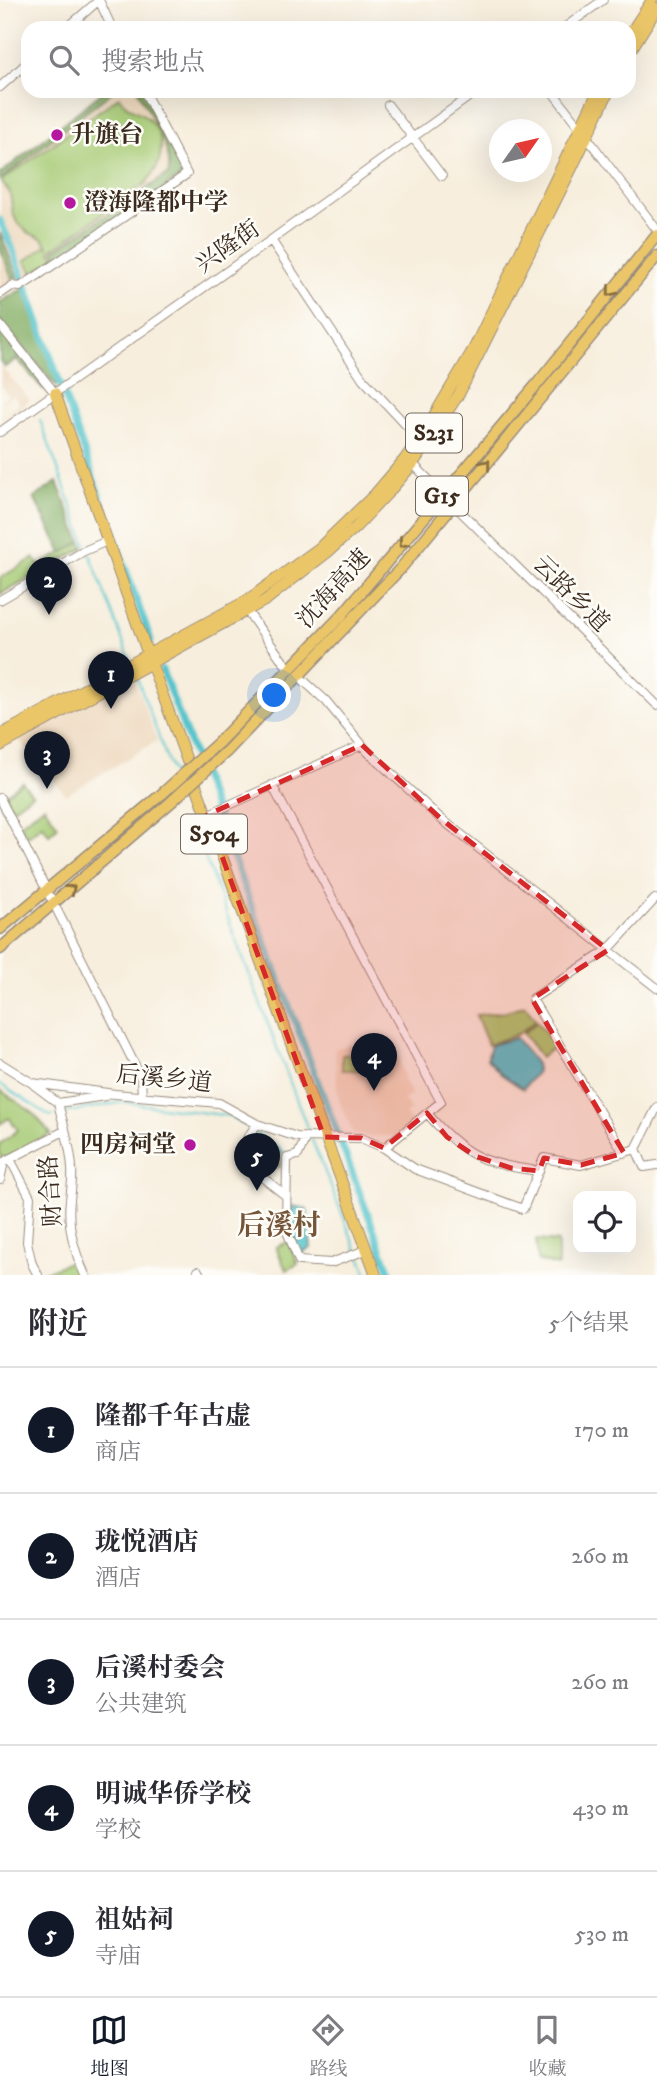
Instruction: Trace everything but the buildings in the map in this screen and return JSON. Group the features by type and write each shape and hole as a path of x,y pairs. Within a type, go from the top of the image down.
{"highway":[{"name":"沈海高速","path":"223,746 342,615 538,383 656,235"},
{"name":"沈海高速","path":"0,949 223,746 401,568 657,256"},
{"name":"沈海高速","path":"0,929 167,798"}],"main road":[{"path":"636,24 652,0"},
{"path":"636,42 657,8"},
{"name":"S231","path":"0,735 247,611 290,582 346,536 388,494 412,464 459,394 583,134 596,98"},
{"name":"S231","path":"150,659 246,601 318,548 375,494 404,460 446,398 474,348 604,98"},
{"name":"S504","path":"55,393 207,815 311,1140 361,1252 376,1275"},
{"name":"S231","path":"0,746 133,668"}],"street":[{"path":"75,21 98,0 108,21"},
{"path":"574,21 603,0"},
{"path":"0,87 21,68"},
{"path":"0,294 38,275 187,174 148,98"},
{"name":"兴隆街","path":"0,432 467,98"},
{"path":"557,98 656,235"},
{"path":"388,105 442,176"},
{"path":"271,240 363,379 419,439"},
{"path":"0,325 55,393"},
{"path":"412,464 439,490"},
{"name":"云路乡道","path":"458,509 657,705"},
{"path":"0,600 84,551 107,541"},
{"path":"247,611 285,664"},
{"path":"303,680 326,701 362,745 440,818 657,988"},
{"path":"207,815 362,745"},
{"path":"272,785 441,1102 384,1148"},
{"path":"0,797 3,812 44,885"},
{"path":"624,1153 532,999 608,950 655,899"},
{"path":"57,910 141,1077 142,1096"},
{"name":"后溪乡道","path":"0,1063 32,1083 219,1103 254,1128 311,1140 361,1138 384,1148 415,1169 523,1209 539,1171"},
{"path":"32,1083 58,1103 116,1094"},
{"name":"财合路","path":"58,1103 72,1164 73,1184 69,1202 76,1254 85,1275"},
{"path":"427,1113 447,1137 475,1156 512,1168 539,1171 544,1158 581,1165 636,1149 657,1107"},
{"path":"254,1128 239,1159 285,1195"},
{"path":"0,1180 4,1162 64,1131"},
{"path":"311,1140 299,1155 287,1158 286,1229 299,1261 331,1263 361,1252"},
{"path":"636,1149 644,1167 657,1165"},
{"path":"10,1159 30,1197 27,1242 32,1264 38,1275"}],"highlighted area":[{"path":"362,745 440,818 608,950 532,999 624,1153 581,1165 544,1158 539,1171 511,1168 475,1156 447,1137 427,1113 384,1148 361,1138 324,1137 207,815"}],"shaded area":[{"name":"澄海隆都中学","path":"95,98 147,98 184,175 16,285 9,283 0,289 0,174"},
{"path":"0,365 30,400 0,420 20,404 13,395 0,404 8,395 0,384"},
{"path":"134,677 157,741 66,795 19,740"},
{"path":"389,1041 412,1094 404,1100 410,1110 405,1114 412,1123 394,1136 353,1133 340,1103 335,1049 347,1045 376,1045"}],"green space":[{"path":"95,98 104,98 0,180 0,174"},
{"name":"澄海隆都中学","path":"118,98 146,117 158,132 160,158 146,183 50,251 55,257 33,273 25,261 46,246 49,248 43,239 27,232 19,224 13,214 10,193 1,181"},
{"path":"142,98 147,98 184,175 58,257 54,251 168,174 168,155"},
{"path":"0,233 17,277 12,279 0,247"},
{"path":"27,288 60,382 56,386 0,321 0,302"},
{"path":"0,330 48,386 43,389 17,359 5,367 0,361"},
{"path":"57,482 81,542 62,553 34,498"},
{"path":"81,542 84,548 0,594 0,578 34,558 39,566"},
{"path":"22,782 32,794 12,809 4,796"},
{"path":"44,806 58,826 49,834 42,825 27,837 20,824"},
{"path":"525,1005 536,1020 518,1034 488,1045 476,1015 504,1012"},
{"path":"537,1022 556,1046 541,1057 523,1033"},
{"path":"369,1054 369,1070 342,1070 342,1055"},
{"path":"0,1090 33,1113 51,1134 7,1158 0,1156 0,1144 18,1130 9,1118 0,1124"},
{"path":"266,1144 281,1152 280,1167 263,1169 257,1162 256,1152"},
{"path":"536,1240 558,1242 558,1266 538,1261"},
{"path":"288,1242 298,1264 286,1270 276,1247"},
{"path":"73,1260 80,1275 43,1273"}],"water":[{"path":"516,1038 536,1064 537,1071 523,1089 501,1074 487,1059 491,1045"},
{"path":"292,1206 307,1209 311,1248 300,1254 288,1224"}],"waterway":[{"path":"0,220 12,247 151,641"},
{"path":"40,420 86,545"},
{"path":"90,554 130,660"},
{"path":"162,670 391,1275"},
{"path":"136,675 174,778"},
{"path":"183,799 310,1135"},
{"path":"0,1084 50,1116 55,1115"},
{"path":"65,1113 123,1102 230,1116 249,1128"},
{"path":"256,1133 287,1154 296,1151"},
{"path":"312,1140 357,1251"},
{"path":"360,1256 367,1275"}],"place":[{"name":"升旗台","path":"57,135"},
{"name":"澄海隆都中学","path":"70,203"},
{"name":"珑悦酒店","path":"49,615"},
{"name":"隆都千年古虚","path":"111,709"},
{"name":"后溪村委会","path":"47,789"},
{"name":"明诚华侨学校","path":"374,1091"},
{"name":"四房祠堂","path":"190,1145"},
{"name":"祖姑祠","path":"257,1191"}],"district":[{"name":"后溪村","path":"279,1225"}]}
